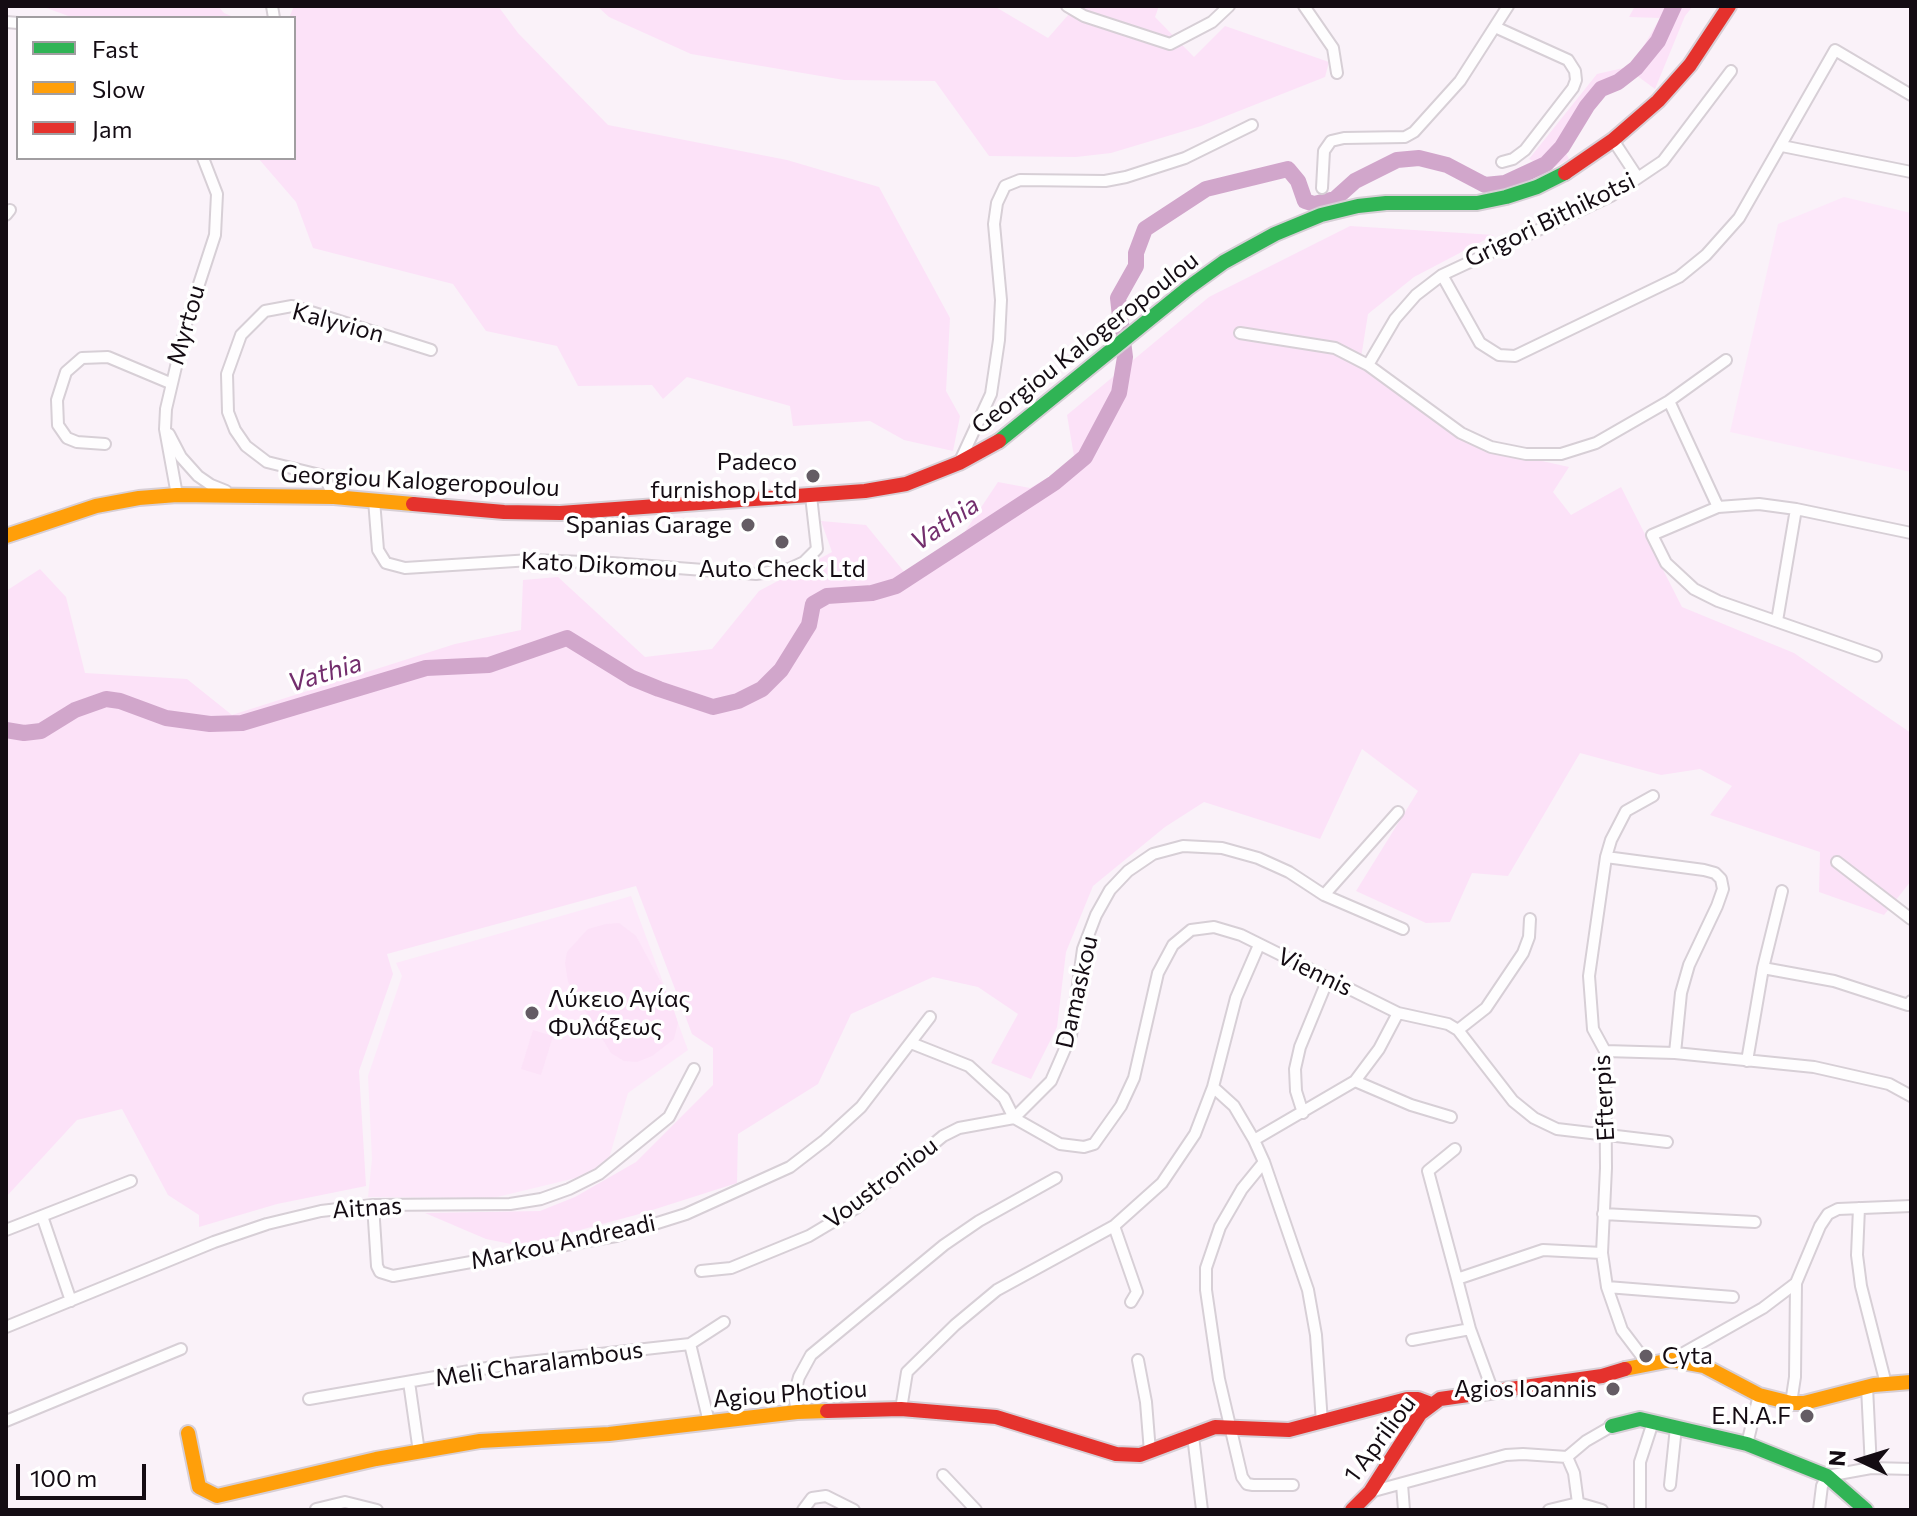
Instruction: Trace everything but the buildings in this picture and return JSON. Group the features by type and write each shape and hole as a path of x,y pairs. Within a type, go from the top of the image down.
{"street":[{"path":"1067,6 1084,16 1170,44 1212,22 1229,6"},
{"path":"1304,6 1333,48 1337,73"},
{"path":"1322,188 1324,151 1331,141 1405,137 1414,132 1460,81 1508,6"},
{"name":"Georgiou Kalogeropoulou","path":"6,536 96,506 177,495 334,497 504,512 560,513 811,496 906,484 959,463 996,443 1123,339 1224,262 1275,234 1315,218 1372,205 1477,203 1506,197 1568,172 1613,140 1658,101 1690,65 1729,6"},
{"path":"1495,27 1568,60 1575,71 1576,80 1525,150 1513,159 1502,162"},
{"path":"1442,275 1480,343 1499,355 1515,356 1679,277 1706,255 1739,218 1835,50 1911,95"},
{"name":"Grigori Bithikotsi","path":"1368,365 1395,319 1416,295 1442,275 1611,196 1663,161 1731,71"},
{"path":"959,463 991,394 1001,300 994,224 997,203 1005,186 1020,180 1105,181 1126,177 1185,158 1252,125"},
{"path":"1613,140 1638,178"},
{"path":"1782,146 1911,172"},
{"name":"Myrtou","path":"177,495 165,429 170,383 200,276 215,235 217,194 204,160"},
{"name":"Kalyvion","path":"334,497 324,476 267,462 246,446 235,430 228,412 227,374 241,335 265,311 292,306 431,350"},
{"path":"1240,333 1335,348 1368,365 1461,433 1491,447 1526,454 1561,454 1596,443 1669,401 1726,360"},
{"path":"105,444 67,438 58,425 57,400 66,372 82,358 108,357 170,383"},
{"path":"1669,401 1718,507"},
{"path":"165,429 181,457 198,476 211,485 235,494"},
{"name":"Kato Dikomou","path":"374,500 378,550 386,563 405,568 531,560 756,574 789,569 804,562 817,549 811,496"},
{"path":"1876,656 1718,601 1694,589 1666,563 1652,535 1718,507 1759,504 1911,533"},
{"path":"1777,621 1796,509"},
{"name":"Efterpis","path":"1647,1363 1622,1330 1607,1287 1602,1253 1607,1137 1605,1051 1593,1029 1589,976 1611,840 1626,811 1653,796"},
{"path":"1324,895 1398,812"},
{"name":"Damaskou","path":"1014,1118 1051,1081 1071,1035 1083,949 1110,890 1128,871 1153,854 1183,846 1222,848 1258,858 1289,872 1324,895 1403,929"},
{"path":"1606,857 1704,870 1715,873 1721,879 1723,889 1689,965 1681,993 1675,1053"},
{"path":"1837,862 1911,919"},
{"path":"1747,1061 1763,968 1782,891"},
{"path":"1530,919 1529,937 1523,953 1486,1008 1458,1030 1513,1101 1534,1118 1557,1129 1667,1142"},
{"name":"Viennis","path":"1014,1118 1060,1144 1084,1147 1094,1144 1121,1106 1134,1078 1158,973 1173,945 1191,930 1214,927 1241,935 1398,1013 1448,1024 1458,1030"},
{"path":"901,1409 907,1372 955,1325 997,1290 1114,1226 1162,1183 1195,1134 1213,1087 1236,998 1259,945"},
{"path":"1763,968 1834,981 1908,1005 1911,1001"},
{"path":"1303,1113 1296,1091 1295,1069 1300,1047 1328,979"},
{"path":"1254,1140 1355,1081 1379,1049 1398,1013"},
{"name":"Markou Andreadi","path":"373,1205 377,1266 386,1276 616,1236 686,1214 790,1167 861,1107 930,1017"},
{"path":"911,1043 969,1066 1004,1098 1014,1118"},
{"path":"1605,1051 1675,1053 1814,1067 1889,1084 1911,1096"},
{"name":"Aitnas","path":"6,1327 214,1242 267,1224 321,1211 373,1205 510,1204 541,1199 569,1189 599,1174 669,1117 694,1069"},
{"path":"1355,1081 1411,1105 1451,1117"},
{"path":"1213,1087 1234,1106 1254,1140 1308,1290 1316,1335 1322,1423"},
{"name":"Voustroniou","path":"701,1271 731,1268 809,1236 856,1208 943,1136 974,1124 1014,1118"},
{"path":"1455,1149 1428,1171 1470,1329 1492,1389"},
{"path":"1264,1162 1229,1208 1210,1251 1206,1290 1219,1379 1242,1477 1247,1484 1293,1485"},
{"path":"797,1412 794,1395 799,1377 811,1355 944,1245 979,1221 1056,1178"},
{"path":"6,1230 131,1181"},
{"path":"1791,1403 1795,1377 1796,1283 1820,1226 1828,1214 1838,1209 1911,1206"},
{"path":"1859,1208 1857,1255 1861,1286 1886,1384"},
{"path":"1603,1214 1755,1222"},
{"path":"42,1216 71,1301"},
{"path":"1114,1226 1137,1292 1131,1302"},
{"path":"1457,1279 1543,1250 1602,1253"},
{"path":"1671,1360 1763,1308 1796,1283"},
{"path":"1607,1287 1733,1297"},
{"path":"709,1422 690,1344 724,1322"},
{"path":"1412,1340 1470,1329"},
{"name":"Meli Charalambous","path":"309,1399 510,1364 690,1344"},
{"path":"6,1421 181,1349"},
{"path":"1138,1360 1146,1402 1150,1452"},
{"name":"1 Apriliou","path":"1352,1510 1370,1492 1420,1414 1431,1404 1456,1395 1602,1376 1647,1363 1671,1360 1704,1366 1759,1395 1791,1403 1804,1403 1867,1387 1911,1382"},
{"path":"409,1382 419,1452"},
{"path":"1867,1387 1871,1468"},
{"path":"1747,1444 1759,1395"},
{"name":"Agiou Photiou","path":"188,1433 199,1487 217,1496 480,1441 609,1434 797,1412 901,1409 996,1417 1116,1454 1140,1455 1215,1427 1289,1430 1407,1399 1431,1404"},
{"path":"1370,1492 1506,1455 1567,1457 1612,1426 1640,1419 1747,1444 1827,1476 1842,1486 1862,1509"},
{"path":"1640,1510 1640,1462 1653,1422"},
{"path":"1670,1485 1676,1427"},
{"path":"1193,1436 1202,1510"},
{"path":"1567,1457 1574,1473 1578,1503"},
{"path":"1827,1476 1871,1468 1911,1469"},
{"path":"943,1475 976,1510"},
{"path":"1819,1510 1822,1486 1827,1476"},
{"path":"1402,1484 1404,1510"},
{"path":"803,1510 812,1498 826,1496 854,1510"},
{"path":"316,1509 345,1502 377,1510"},
{"path":"1549,1510 1578,1503 1602,1510"}],"shaded area":[{"path":"41,6 218,6 231,16 68,16"},
{"path":"294,6 498,6 518,33 608,125 787,160 879,187 950,318 946,391 960,416 953,451 904,440 870,421 793,426 790,406 687,377 663,399 652,385 578,386 557,346 486,331 453,284 313,248 296,202 260,160 296,160 296,16 290,16"},
{"path":"597,6 994,6 1048,38 1076,6 1159,6 1155,17 1194,57 1225,26 1329,62 1325,77 1201,126 1111,153 1076,157 989,156 935,81 844,80 691,54 609,17"},
{"path":"1635,6 1693,6 1685,16 1655,89 1636,75 1603,96 1560,141 1569,159 1551,169 1529,159 1597,74 1632,66 1660,18 1629,17"},
{"path":"1844,197 1911,213 1911,472 1730,432 1778,224"},
{"path":"1350,226 1494,235 1414,277 1368,314 1360,364 1479,447 1569,467 1553,492 1571,515 1621,487 1682,607 1794,653 1911,733 1911,881 1884,915 1819,892 1820,852 1710,815 1732,786 1700,769 1661,775 1580,753 1508,876 1472,873 1450,922 1426,923 1356,891 1418,791 1362,749 1320,839 1204,802 1165,827 1093,886 1066,952 1057,1027 1031,1079 991,1063 1018,1014 978,987 933,977 851,1014 818,1084 738,1134 737,1183 643,1213 521,1246 486,1239 425,1213 540,1211 575,1197 636,1162 713,1085 713,1048 692,1034 636,886 387,954 393,974 359,1071 366,1186 277,1204 199,1227 199,1215 168,1195 122,1109 77,1120 6,1197 6,642 9,640 6,591 40,569 66,597 85,673 187,679 232,715 455,644 521,630 523,580 558,577 645,657 712,649 759,591 832,552 821,521 866,525 910,579 946,560 998,482 1030,488 1075,462 1067,415 1209,297"},
{"name":"Λύκειο Αγίας Φυλάξεως","path":"631,896 688,1050 628,1093 608,1162 580,1177 493,1198 368,1197 372,1159 368,1076 402,976 396,963"},
{"path":"619,923 636,936 671,1001 678,1023 674,1039 652,1056 637,1062 624,1061 611,1053 568,982 565,963 567,952 588,929"},
{"path":"533,1030 553,1036 541,1075 521,1069"}],"waterway":[{"name":"Vathia","path":"1121,325 1118,298 1136,266 1136,253 1145,229 1206,189 1288,169 1298,181 1305,201 1314,204 1335,199 1355,181 1397,160 1419,158 1447,165 1485,185 1505,183 1546,164 1562,147 1601,89 1618,82 1636,68 1658,41 1674,6"},
{"name":"Vathia","path":"6,730 24,733 41,731 75,710 106,699 166,718 210,724 242,723 426,668 489,665 567,638 632,678 659,689 713,707 738,701 762,689 781,670 809,625 813,604 827,596 872,593 896,586 1054,483 1085,457 1119,393 1125,357 1122,333"}],"traffic: fast":[{"path":"999,441 1188,288 1224,262 1275,234 1321,215 1358,206 1477,203 1506,197 1537,187 1565,173"},
{"path":"1612,1426 1640,1419 1747,1444 1827,1476 1866,1510"}],"traffic: slow":[{"path":"6,536 96,506 177,495 334,497 413,504"},
{"path":"1625,1369 1671,1360 1704,1366 1759,1395 1791,1403 1804,1403 1874,1385 1911,1382"},
{"path":"188,1433 199,1487 217,1496 376,1459 480,1441 609,1434 827,1411"}],"traffic: jam":[{"path":"1565,173 1613,140 1658,101 1690,65 1729,6"},
{"path":"413,504 504,512 560,513 865,491 906,484 959,463 999,441"},
{"path":"1352,1510 1370,1492 1420,1414 1440,1399 1602,1376 1625,1369"},
{"path":"827,1411 901,1409 996,1417 1116,1454 1140,1455 1215,1427 1289,1430 1407,1399 1431,1404"}],"place":[{"name":"Padeco furnishop Ltd","path":"813,476"},
{"name":"Spanias Garage","path":"748,525"},
{"name":"Auto Check Ltd","path":"782,542"},
{"name":"Λύκειο Αγίας Φυλάξεως","path":"532,1013"},
{"name":"Cyta","path":"1646,1356"},
{"name":"Agios Ioannis","path":"1613,1389"},
{"name":"E.N.A.F","path":"1807,1416"}]}
